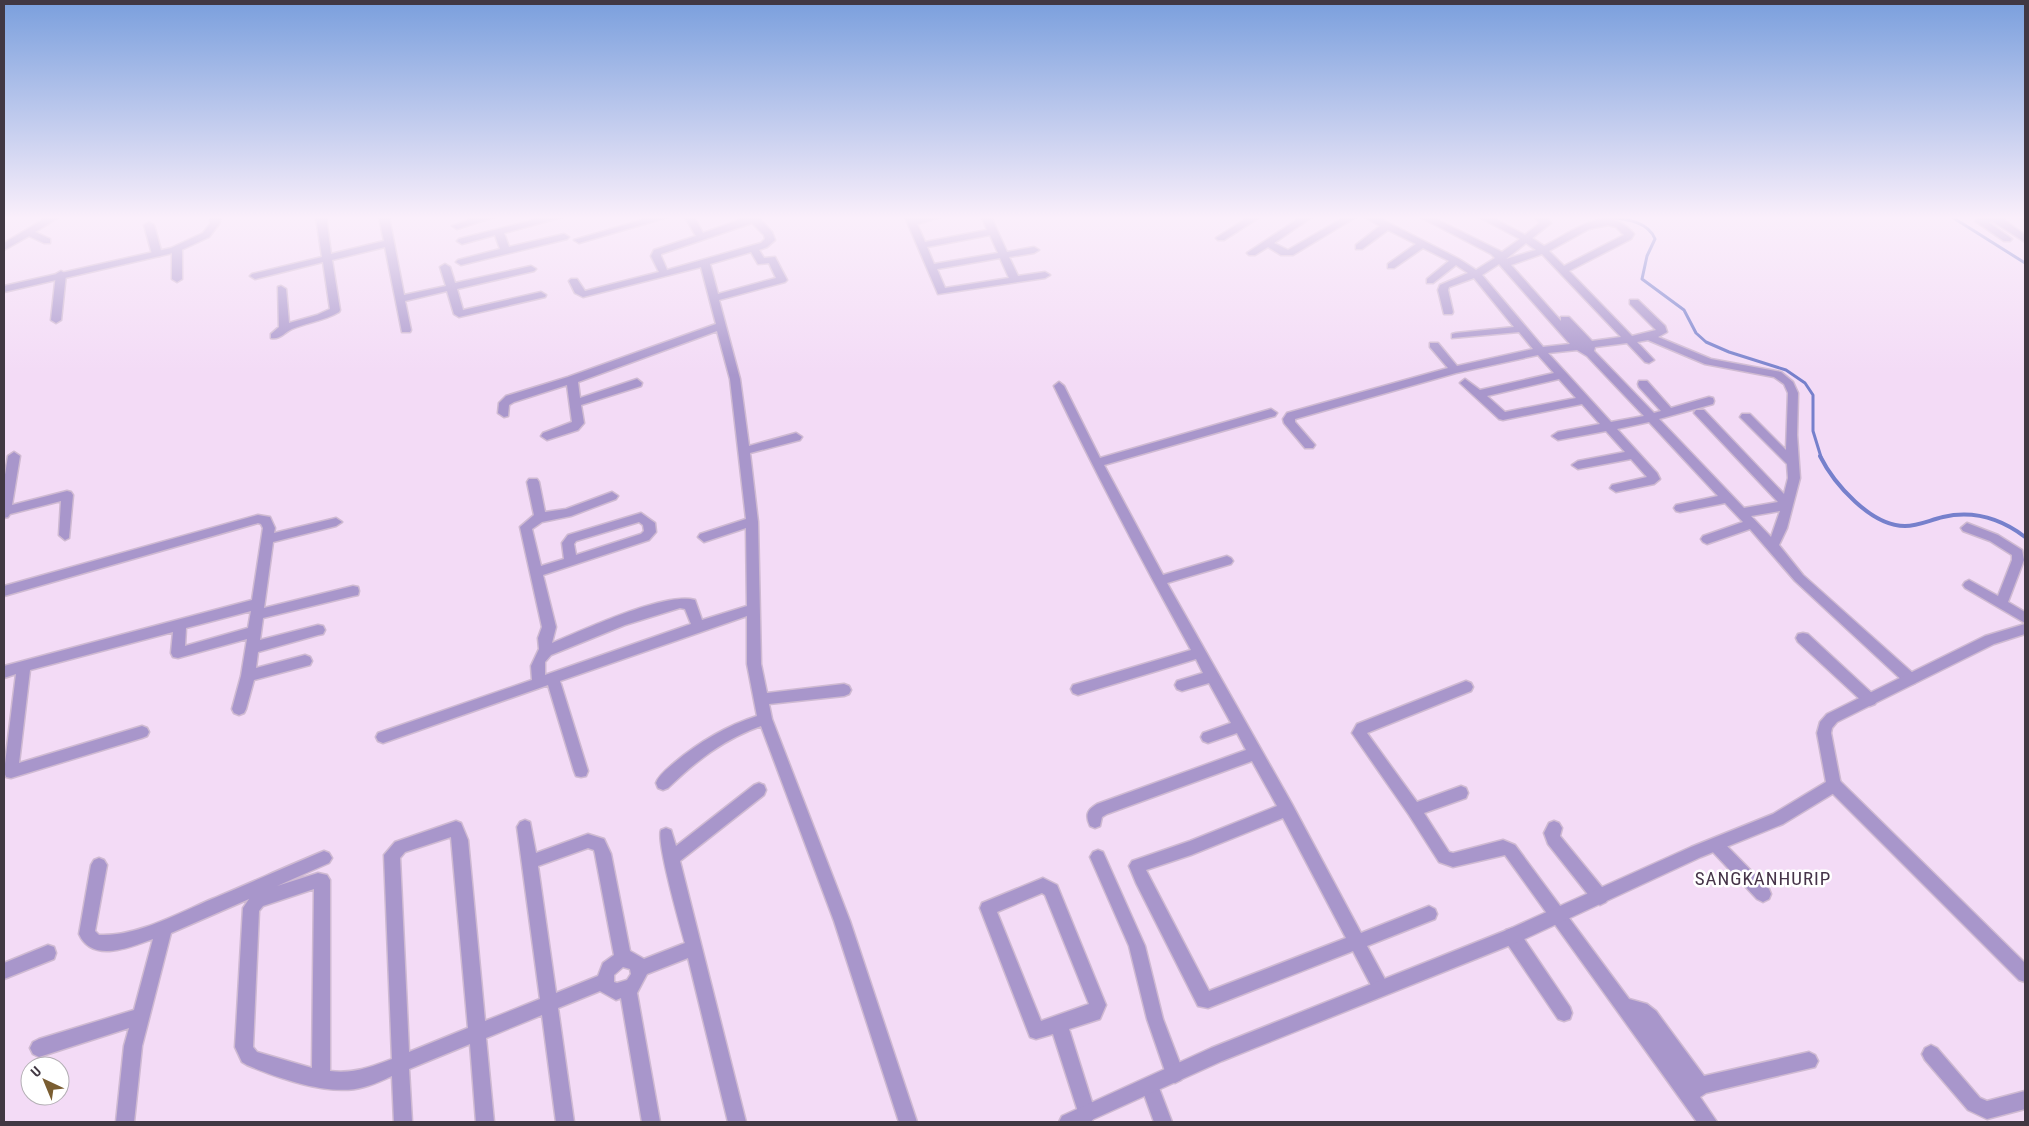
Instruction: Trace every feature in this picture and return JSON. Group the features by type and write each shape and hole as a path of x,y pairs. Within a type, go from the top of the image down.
{"street":[{"path":"4,289 82,270"},
{"path":"177,270 177,279"},
{"path":"255,276 282,270"},
{"path":"275,336 284,328 327,315 335,310 329,270"},
{"path":"394,270 406,330"},
{"path":"446,270 458,313 461,314 542,295"},
{"path":"400,299 529,270"},
{"path":"574,281 579,291 583,294 675,270"},
{"path":"707,270 735,379 752,522 754,664 763,699 765,718 842,922 908,1122"},
{"path":"714,298 782,280 777,270"},
{"path":"932,270 942,292 1045,275"},
{"path":"1010,270 1015,280"},
{"path":"1430,281 1445,270"},
{"path":"1469,270 1476,274 1540,351 1654,479 1616,488"},
{"path":"1448,312 1443,287 1450,282 1484,270"},
{"path":"1513,270 1742,513 1799,578 1913,677"},
{"path":"1563,270 1649,360"},
{"path":"56,320 61,274"},
{"path":"281,290 284,328"},
{"path":"1309,445 1290,423 1291,416 1455,370 1540,351 1585,347 1648,337 1662,332 1662,329 1634,302"},
{"path":"504,413 506,401 572,380 720,326"},
{"path":"1456,336 1521,329"},
{"path":"1648,337 1709,362 1773,373 1784,379 1793,393 1791,461 1794,478 1780,528 1772,547"},
{"path":"1434,346 1455,370"},
{"path":"1479,394 1562,375"},
{"path":"547,436 574,428 578,423 572,380"},
{"path":"1465,383 1505,416 1584,400"},
{"path":"576,403 637,384"},
{"path":"1643,384 1668,412"},
{"path":"1059,386 1096,463 1158,581 1287,809 1381,987"},
{"path":"1558,436 1652,417 1709,401"},
{"path":"1096,463 1271,413"},
{"path":"1700,413 1786,504"},
{"path":"1746,417 1791,461"},
{"path":"744,451 796,437"},
{"path":"1578,465 1633,455"},
{"path":"14,456 4,512 67,495 65,535"},
{"path":"533,482 538,518"},
{"path":"546,651 545,638 549,627 526,527 538,518 567,513 612,496"},
{"path":"1680,508 1728,498"},
{"path":"1742,513 1786,504"},
{"path":"536,573 645,537 650,532 649,523 641,517 572,538 568,543 571,561"},
{"path":"4,591 258,519 266,520 268,528 267,539 248,676 239,709"},
{"path":"267,539 336,522"},
{"path":"704,537 752,522"},
{"path":"1707,538 1752,524"},
{"path":"1967,528 2002,542 2018,553 2018,560 2001,604"},
{"path":"1158,581 1227,561"},
{"path":"1969,585 2025,618"},
{"path":"4,672 180,624 353,592"},
{"path":"539,684 538,658 546,651 616,623 675,603 686,602 690,604 698,627"},
{"path":"383,737 753,609"},
{"path":"180,624 178,653 253,632"},
{"path":"2025,629 1990,640 1913,677 1832,718 1825,726 1834,785 2025,974"},
{"path":"251,648 318,630"},
{"path":"1803,638 1870,700"},
{"path":"1078,689 1199,653"},
{"path":"248,676 305,661"},
{"path":"24,666 11,772 142,732"},
{"path":"1182,685 1212,676"},
{"path":"553,679 581,771"},
{"path":"1466,687 1360,730 1361,736 1414,810 1444,857 1449,860 1506,847 1531,878 1556,916 1632,1008 1661,1030 1672,1058 1695,1090 1708,1122"},
{"path":"763,699 844,690"},
{"path":"663,782 679,766 725,733 765,718"},
{"path":"1208,737 1240,726"},
{"path":"1095,821 1094,814 1102,809 1255,753"},
{"path":"1068,1122 1087,1115 1217,1054 1512,936 1778,819 1834,785"},
{"path":"671,859 759,790"},
{"path":"1414,810 1461,794"},
{"path":"1287,809 1191,848 1137,866 1140,878 1185,959 1201,997 1208,1000 1358,945 1429,914"},
{"path":"524,827 565,1122"},
{"path":"403,1122 392,855 400,847 451,828 456,828 460,840 485,1122"},
{"path":"1554,828 1552,833 1553,839 1600,897"},
{"path":"666,835 692,948 737,1122"},
{"path":"530,862 588,840 599,844 603,854 623,959"},
{"path":"1716,845 1763,894"},
{"path":"1098,857 1137,946 1155,1019 1175,1074"},
{"path":"98,865 87,934 95,942 102,944 132,938 164,928 324,858"},
{"path":"321,1078 324,885 322,880 318,880 258,900 251,908 244,1047 248,1056 253,1059 321,1078 350,1082 605,982"},
{"path":"1043,885 1051,890 1098,1005 1094,1013 1061,1034 1036,1032 1033,1028 988,908 1043,885"},
{"path":"124,1122 130,1058 164,928"},
{"path":"1512,936 1564,1013"},
{"path":"640,969 692,948"},
{"path":"4,971 48,953"},
{"path":"623,959 634,961 640,969 637,981 628,990 616,992 607,987 605,982 608,970 612,965 623,959"},
{"path":"628,990 651,1122"},
{"path":"39,1048 140,1016"},
{"path":"1061,1034 1087,1115"},
{"path":"1931,1054 1974,1104 1982,1109 1988,1110 2025,1100"},
{"path":"1695,1090 1809,1060"},
{"path":"1150,1086 1163,1122"}],"waterway":[{"path":"1644,270 1642,279 1684,310 1696,333 1706,342 1729,352 1786,370 1805,383 1813,395 1813,431 1821,457"},
{"path":"1820,456 1834,479 1855,502 1879,519 1892,524 1910,526 1954,515 1976,515 1996,520 2025,537"}],"district":[{"name":"SANGKANHURIP","path":"1763,878"}]}
